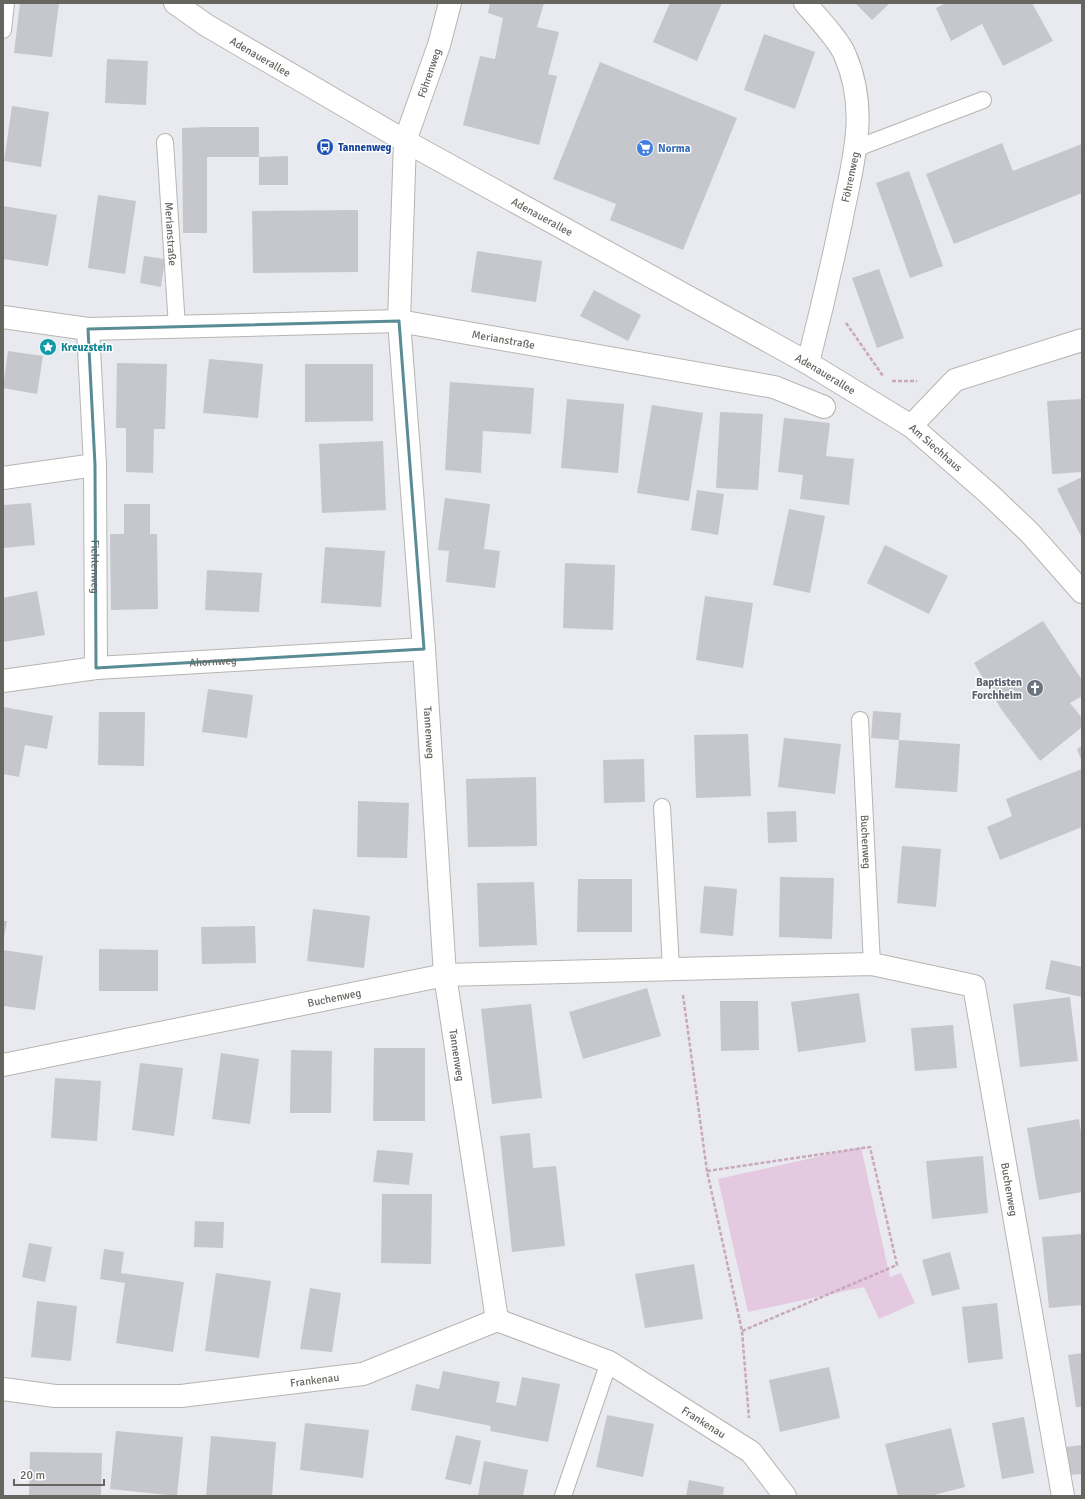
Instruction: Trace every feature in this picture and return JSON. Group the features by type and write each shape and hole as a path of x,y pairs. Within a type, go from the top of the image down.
{"street":[{"name":"Adenauerallee","path":"175,3 206,26 405,141 808,363 911,426"},
{"name":"Föhrenweg","path":"405,141 439,45 450,3"},
{"name":"Föhrenweg","path":"805,3 817,16 845,54 853,80 858,116 857,148 826,295 808,363"},
{"name":"Tannenweg","path":"405,141 399,321 424,649 445,975 497,1320"},
{"name":"Merianstraße","path":"3,317 88,329 399,321 774,388 824,407"},
{"name":"Fichtenweg","path":"88,329 95,465 96,668"},
{"name":"Am Siechhaus","path":"1082,340 955,380 911,426 988,493 1030,533 1082,592"},
{"path":"3,478 95,465"},
{"name":"Ahornweg","path":"3,681 96,668 424,649"},
{"name":"Buchenweg","path":"3,1065 445,975 872,964 974,986 1063,1496"},
{"name":"Frankenau","path":"3,1389 55,1396 181,1396 363,1374 497,1320 609,1362 751,1452 785,1496"}],"lane":[{"path":"3,30 6,3"},
{"path":"857,148 983,100"},
{"name":"Merianstraße","path":"165,142 177,326"},
{"name":"Buchenweg","path":"860,720 872,964"},
{"path":"662,807 671,968"},
{"path":"563,1496 609,1362"}],"path":[{"path":"826,295 887,382"},
{"path":"671,968 682,986 707,1171 742,1331 751,1452"},
{"path":"707,1171 870,1147 895,1258 896,1265 742,1331"}],"highlighted area":[{"path":"399,321 424,649 96,668 95,465 88,329"}],"shaded area":[{"path":"861,1147 890,1277 901,1273 915,1303 879,1319 864,1287 748,1312 718,1179"}],"building":[{"path":"20,3 59,3 52,57 14,53"},
{"path":"490,3 544,3 537,27 559,32 548,74 557,76 539,145 463,125 480,56 495,59 503,18 488,13"},
{"path":"670,3 722,3 697,61 653,42"},
{"path":"855,3 890,3 872,20"},
{"path":"946,3 1032,3 1053,41 1003,66 982,24 951,41 936,8"},
{"path":"764,34 815,52 795,109 744,90"},
{"path":"107,59 148,61 146,105 105,103"},
{"name":"Norma","path":"600,62 737,118 683,250 610,220 616,204 553,179"},
{"path":"12,106 49,112 41,167 4,161"},
{"path":"259,127 259,157 207,157 207,233 183,233 182,128"},
{"path":"1002,143 1013,171 1082,144 1082,193 954,244 926,174"},
{"path":"288,156 288,185 259,185 259,157"},
{"path":"909,171 943,266 910,278 876,183"},
{"path":"98,195 136,201 125,274 88,268"},
{"path":"3,206 57,215 48,266 3,259"},
{"path":"358,210 358,272 253,273 252,211"},
{"path":"477,251 542,261 536,302 471,292"},
{"path":"144,256 165,259 161,287 140,283"},
{"path":"879,269 904,338 877,348 852,278"},
{"path":"594,290 641,315 628,341 580,316"},
{"path":"8,351 43,356 37,394 3,388"},
{"path":"209,359 263,364 258,418 203,413"},
{"path":"117,363 167,364 165,429 154,429 153,473 126,472 126,428 116,428"},
{"path":"305,364 373,364 373,421 305,422"},
{"path":"450,382 534,388 531,434 483,431 481,473 445,470"},
{"path":"567,399 624,404 618,473 561,468"},
{"path":"1082,399 1082,472 1052,474 1047,401"},
{"path":"652,405 703,413 689,501 637,493"},
{"path":"720,412 763,414 758,490 716,488"},
{"path":"784,418 830,423 826,456 854,459 849,505 800,499 803,475 778,472"},
{"path":"383,441 386,510 322,513 319,444"},
{"path":"1082,477 1082,538 1057,489"},
{"path":"697,490 724,494 718,535 691,530"},
{"path":"445,498 490,504 484,549 500,551 495,588 446,582 449,551 438,550"},
{"path":"31,503 35,545 3,548 3,505"},
{"path":"124,504 150,504 150,534 157,534 158,609 111,610 110,534 124,534"},
{"path":"789,509 825,516 810,593 773,585"},
{"path":"885,545 948,576 929,614 867,583"},
{"path":"325,547 385,551 381,607 321,603"},
{"path":"565,563 615,565 613,630 563,628"},
{"path":"207,570 262,573 259,612 205,610"},
{"path":"37,591 45,635 3,642 3,598"},
{"path":"705,596 753,603 743,668 696,660"},
{"name":"Baptisten Forchheim","path":"1043,621 1082,680 1082,696 1070,703 1082,718 1082,727 1040,761 1001,709 974,663"},
{"path":"208,689 253,695 247,738 202,732"},
{"path":"3,707 53,716 47,749 25,745 19,777 3,774"},
{"path":"873,711 901,713 899,740 871,738"},
{"path":"99,712 145,712 144,766 98,765"},
{"path":"748,734 751,796 696,798 694,735"},
{"path":"784,738 841,744 835,794 778,787"},
{"path":"899,740 960,744 957,792 895,788"},
{"path":"1082,746 1082,762 1077,749"},
{"path":"644,759 645,802 604,803 603,760"},
{"path":"1082,769 1082,827 1000,860 987,827 1012,816 1006,799"},
{"path":"536,777 537,846 468,847 466,779"},
{"path":"358,801 409,803 407,858 357,857"},
{"path":"796,811 797,842 768,843 767,812"},
{"path":"902,846 941,849 936,907 897,903"},
{"path":"780,877 834,878 832,939 779,937"},
{"path":"578,879 632,879 632,932 577,932"},
{"path":"534,882 537,945 479,947 477,883"},
{"path":"704,886 737,889 733,936 700,933"},
{"path":"313,909 370,916 364,968 307,961"},
{"path":"3,921 7,921 4,937 3,937"},
{"path":"255,926 256,963 202,964 201,927"},
{"path":"99,949 158,950 158,991 99,991"},
{"path":"3,950 43,956 35,1010 3,1006"},
{"path":"1051,960 1082,967 1082,997 1045,989"},
{"path":"647,988 661,1036 583,1059 569,1012"},
{"path":"859,993 866,1042 798,1052 791,1002"},
{"path":"1070,997 1078,1061 1020,1067 1013,1004"},
{"path":"720,1001 758,1001 759,1050 721,1051"},
{"path":"531,1004 542,1098 492,1104 481,1009"},
{"path":"953,1025 957,1068 915,1071 911,1028"},
{"path":"374,1048 425,1048 425,1121 373,1121"},
{"path":"291,1050 332,1051 331,1113 290,1113"},
{"path":"221,1053 259,1059 250,1124 212,1119"},
{"path":"140,1063 183,1068 174,1136 132,1130"},
{"path":"55,1078 101,1081 97,1141 51,1138"},
{"path":"1079,1119 1082,1138 1082,1192 1039,1200 1027,1128"},
{"path":"530,1133 533,1168 556,1166 565,1246 512,1252 500,1136"},
{"path":"377,1150 413,1153 409,1185 373,1182"},
{"path":"983,1156 988,1213 932,1219 926,1161"},
{"path":"382,1194 432,1194 431,1264 381,1263"},
{"path":"195,1221 224,1222 223,1248 194,1247"},
{"path":"1082,1234 1082,1305 1049,1308 1042,1237"},
{"path":"29,1243 52,1247 45,1282 22,1277"},
{"path":"104,1249 124,1252 121,1273 184,1282 173,1352 116,1343 125,1283 100,1279"},
{"path":"950,1252 960,1289 932,1296 922,1260"},
{"path":"694,1264 703,1319 645,1328 635,1274"},
{"path":"216,1273 271,1281 259,1358 205,1351"},
{"path":"310,1288 341,1293 332,1352 300,1349"},
{"path":"37,1301 77,1306 71,1361 31,1357"},
{"path":"997,1303 1003,1359 968,1363 962,1307"},
{"path":"1082,1353 1082,1407 1076,1407 1068,1355"},
{"path":"829,1367 840,1418 780,1432 769,1380"},
{"path":"443,1371 500,1382 496,1402 516,1406 522,1377 560,1384 548,1442 490,1431 491,1426 411,1410 416,1384 439,1389"},
{"path":"607,1415 654,1424 643,1477 596,1467"},
{"path":"1024,1417 1034,1473 1002,1479 992,1423"},
{"path":"305,1423 369,1430 363,1478 300,1470"},
{"path":"951,1428 965,1487 930,1496 898,1496 885,1444"},
{"path":"116,1431 183,1437 177,1496 110,1489"},
{"path":"456,1435 481,1441 471,1485 445,1479"},
{"path":"211,1436 276,1442 272,1496 206,1496"},
{"path":"1082,1445 1082,1474 1068,1475 1066,1447"},
{"path":"30,1452 102,1453 101,1496 29,1496"},
{"path":"484,1461 528,1470 523,1496 478,1496"},
{"path":"689,1480 724,1487 723,1496 686,1496"}],"place":[{"name":"Tannenweg","path":"325,147"},
{"name":"Norma","path":"645,148"},
{"name":"Kreuzstein","path":"48,347"},
{"name":"Baptisten Forchheim","path":"1035,688"}]}
